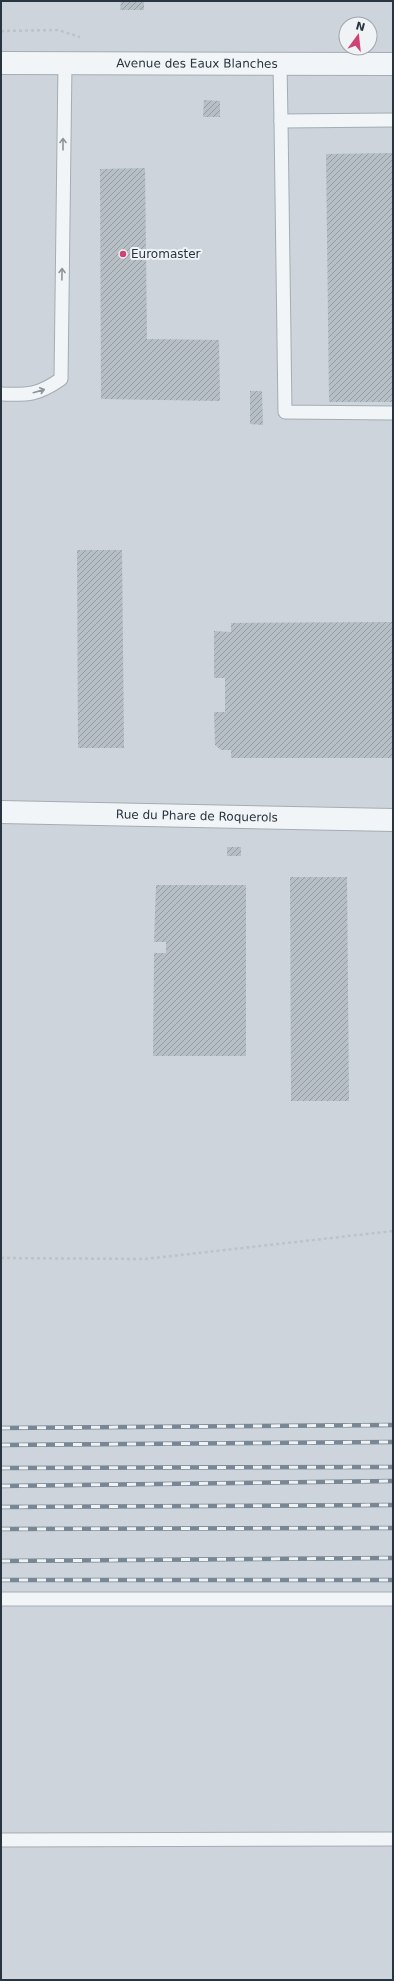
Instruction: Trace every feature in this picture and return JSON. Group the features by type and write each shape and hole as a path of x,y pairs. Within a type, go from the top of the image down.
{"street":[{"name":"Avenue des Eaux Blanches","path":"1,63 393,64"},
{"name":"Rue du Phare de Roquerols","path":"1,812 393,820"}],"lane":[{"path":"1,394 27,395 45,390 61,379 65,63"},
{"path":"280,64 285,412 393,413"},
{"path":"281,121 393,120"},
{"path":"1,1600 393,1599"},
{"path":"1,1840 393,1840"}],"path":[{"path":"1,1258 145,1260 393,1232"}],"shaded area":[{"path":"1,1 393,1 393,1980 1,1980"}],"building":[{"path":"121,1 144,1 144,10 120,10"},
{"path":"204,100 220,101 220,117 203,117"},
{"path":"393,153 393,402 329,402 326,154"},
{"name":"Euromaster","path":"145,168 147,339 219,340 220,401 101,399 100,169"},
{"path":"250,391 262,391 263,425 250,424"},
{"path":"77,550 122,550 124,748 78,748"},
{"path":"393,622 393,758 231,758 231,750 221,750 215,745 214,712 225,712 225,678 214,678 214,631 231,632 231,623"},
{"path":"227,847 241,847 241,856 227,856"},
{"path":"290,877 347,877 349,1101 291,1101"},
{"path":"156,885 246,885 246,1056 153,1056 154,953 166,953 166,942 154,942"}],"railway":[{"path":"1,1428 393,1425"},
{"path":"1,1445 393,1442"},
{"path":"1,1468 393,1467"},
{"path":"1,1486 393,1481"},
{"path":"1,1507 393,1505"},
{"path":"1,1529 393,1528"},
{"path":"1,1561 393,1558"},
{"path":"1,1580 393,1580"}],"place":[{"name":"Euromaster","path":"123,254"}]}
